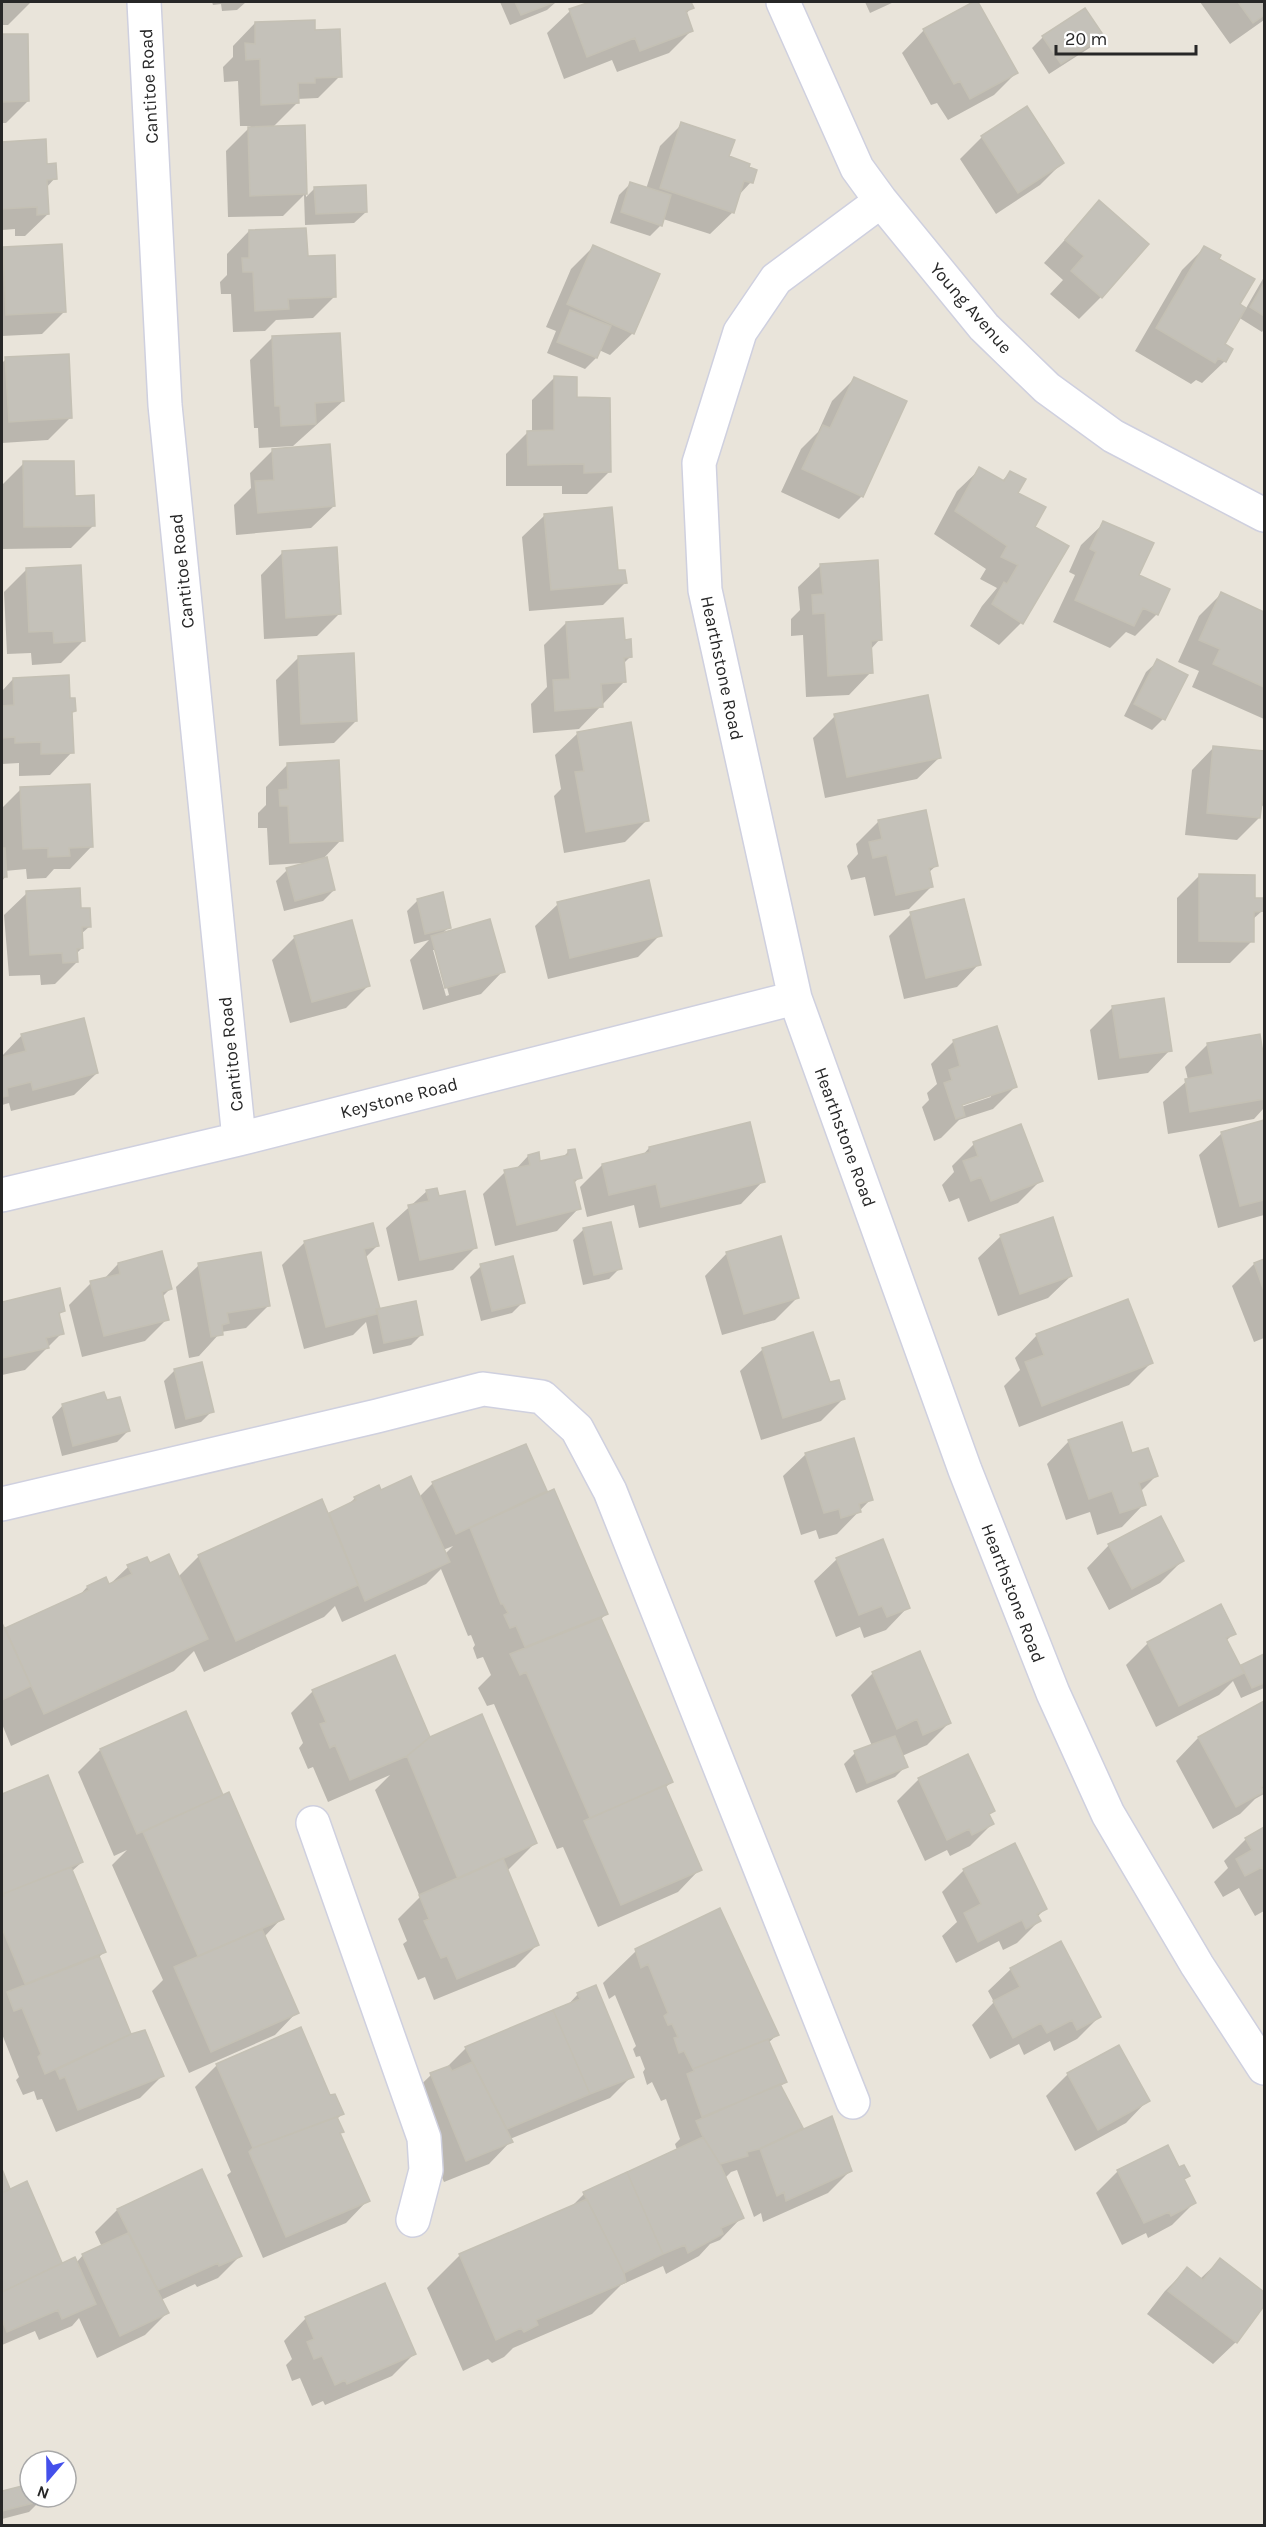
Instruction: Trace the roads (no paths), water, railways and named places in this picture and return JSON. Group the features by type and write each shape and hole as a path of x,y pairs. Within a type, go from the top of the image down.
{"street":[{"name":"Cantitoe Road","path":"144,2 165,405 240,1138"},
{"name":"Young Avenue","path":"783,2 857,168 881,201 984,327 1047,388 1113,436 1264,514"},
{"name":"Hearthstone Road","path":"881,201 776,279 740,332 699,463 705,590 795,998 965,1470 1053,1693 1108,1814 1197,1965 1264,2068"},
{"name":"Keystone Road","path":"2,1195 240,1138 795,998"},
{"path":"2,1504 483,1389 542,1397 577,1429 610,1491 853,2102"},
{"path":"313,1823 424,2138 426,2170 413,2220"}]}
